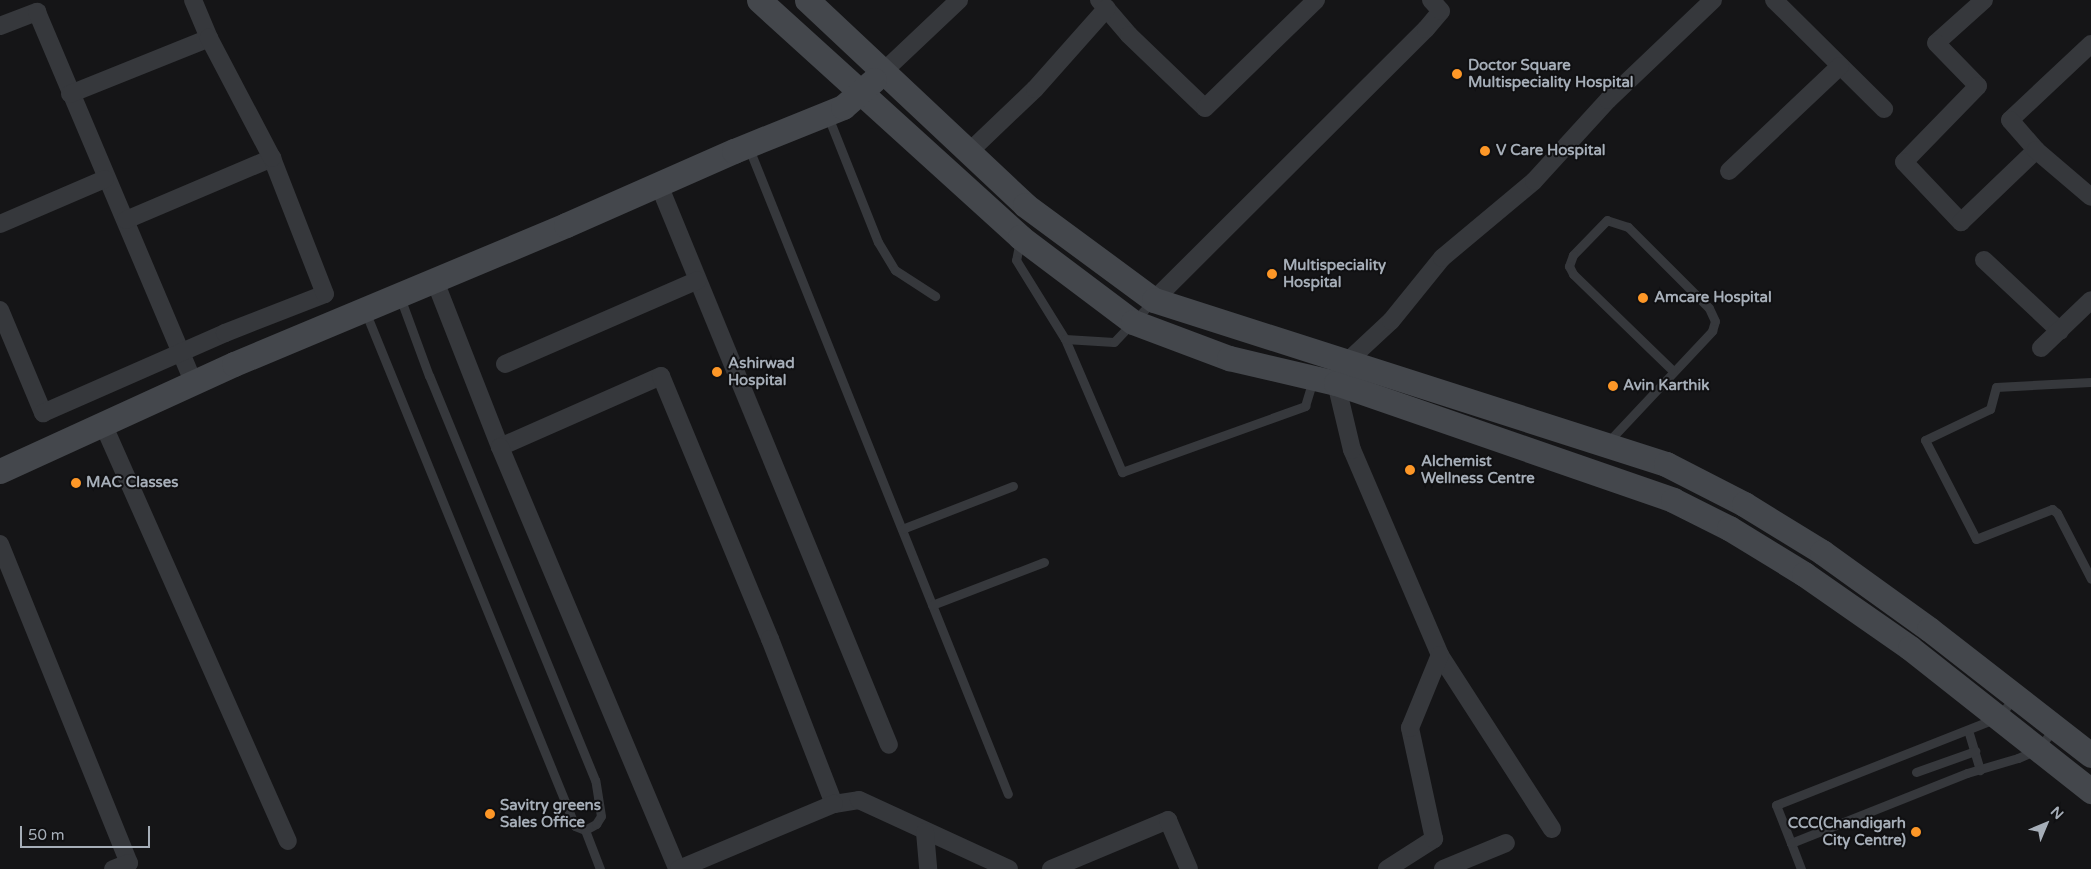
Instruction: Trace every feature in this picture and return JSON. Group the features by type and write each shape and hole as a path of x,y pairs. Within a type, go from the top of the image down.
{"main road":[{"path":"759,0 862,91 1020,237 1133,322 1229,358 1325,380 1673,500 1729,528 1804,574 1910,648 2037,750 2091,790"},
{"path":"807,0 885,70 1025,205 1154,300 1349,360 1666,464 1744,504 1822,552 2091,755"},
{"path":"0,471 193,382 364,308 435,281 843,107 885,70"},
{"path":"1595,472 1602,442"}],"street":[{"path":"0,310 43,413 180,353 325,294 272,158 209,38 194,0"},
{"path":"885,70 959,0"},
{"path":"969,152 1035,89 1103,4 1129,35 1205,108 1316,0"},
{"path":"1154,300 1426,29 1441,11 1431,0"},
{"path":"1552,829 1440,654 1352,450 1325,380 1391,321 1442,258 1534,181 1608,100 1713,0"},
{"path":"1774,0 1884,109"},
{"path":"1984,0 1936,43 1978,86 1904,162 1961,222 2036,150"},
{"path":"0,26 34,6 105,180 126,220 193,382"},
{"path":"70,94 209,38"},
{"path":"2087,187 2036,150 2010,120 2091,44"},
{"path":"1729,171 1840,66"},
{"path":"126,220 272,158"},
{"path":"0,224 105,180"},
{"path":"659,185 888,745"},
{"path":"1984,260 2060,331"},
{"path":"505,364 698,280"},
{"path":"435,281 500,447 678,869 834,804 859,800 1009,869"},
{"path":"2041,348 2091,300"},
{"path":"500,447 661,376 770,639 834,804"},
{"path":"102,424 288,841"},
{"path":"0,544 124,867"},
{"path":"1387,869 1434,839 1410,728 1440,654"},
{"path":"1051,869 1168,820 1189,869"},
{"path":"926,832 928,869"},
{"path":"1443,869 1506,843"}],"lane":[{"path":"826,114 878,242 895,270 935,296"},
{"path":"748,146 1008,794"},
{"path":"1602,442 1673,371 1712,331 1714,314 1628,227 1607,220 1573,255 1569,266 1573,274 1673,371"},
{"path":"1020,237 1016,260 1065,339 1122,472 1305,406 1325,380"},
{"path":"364,308 574,826 585,830 596,824 601,816 595,780 429,376 399,294"},
{"path":"1065,339 1114,342 1154,300"},
{"path":"2091,382 1996,387 1990,409 1925,440 1976,539 2052,509 2057,513 2091,579"},
{"path":"902,529 1013,486"},
{"path":"932,605 1044,562"},
{"path":"1801,869 1776,805 1997,718 2015,696"},
{"path":"1791,843 2037,750 2055,728"},
{"path":"1968,730 1980,770"},
{"path":"1916,772 1975,751"},
{"path":"585,830 600,869"}],"place":[{"name":"Doctor Square Multispeciality Hospital","path":"1457,74"},
{"name":"V Care Hospital","path":"1485,151"},
{"name":"Multispeciality Hospital","path":"1272,274"},
{"name":"Amcare Hospital","path":"1643,298"},
{"name":"Ashirwad Hospital","path":"717,372"},
{"name":"Avin Karthik","path":"1613,386"},
{"name":"Alchemist Wellness Centre","path":"1410,470"},
{"name":"MAC Classes","path":"76,483"},
{"name":"Savitry greens Sales Office","path":"490,814"},
{"name":"CCC(Chandigarh City Centre)","path":"1916,832"}]}
